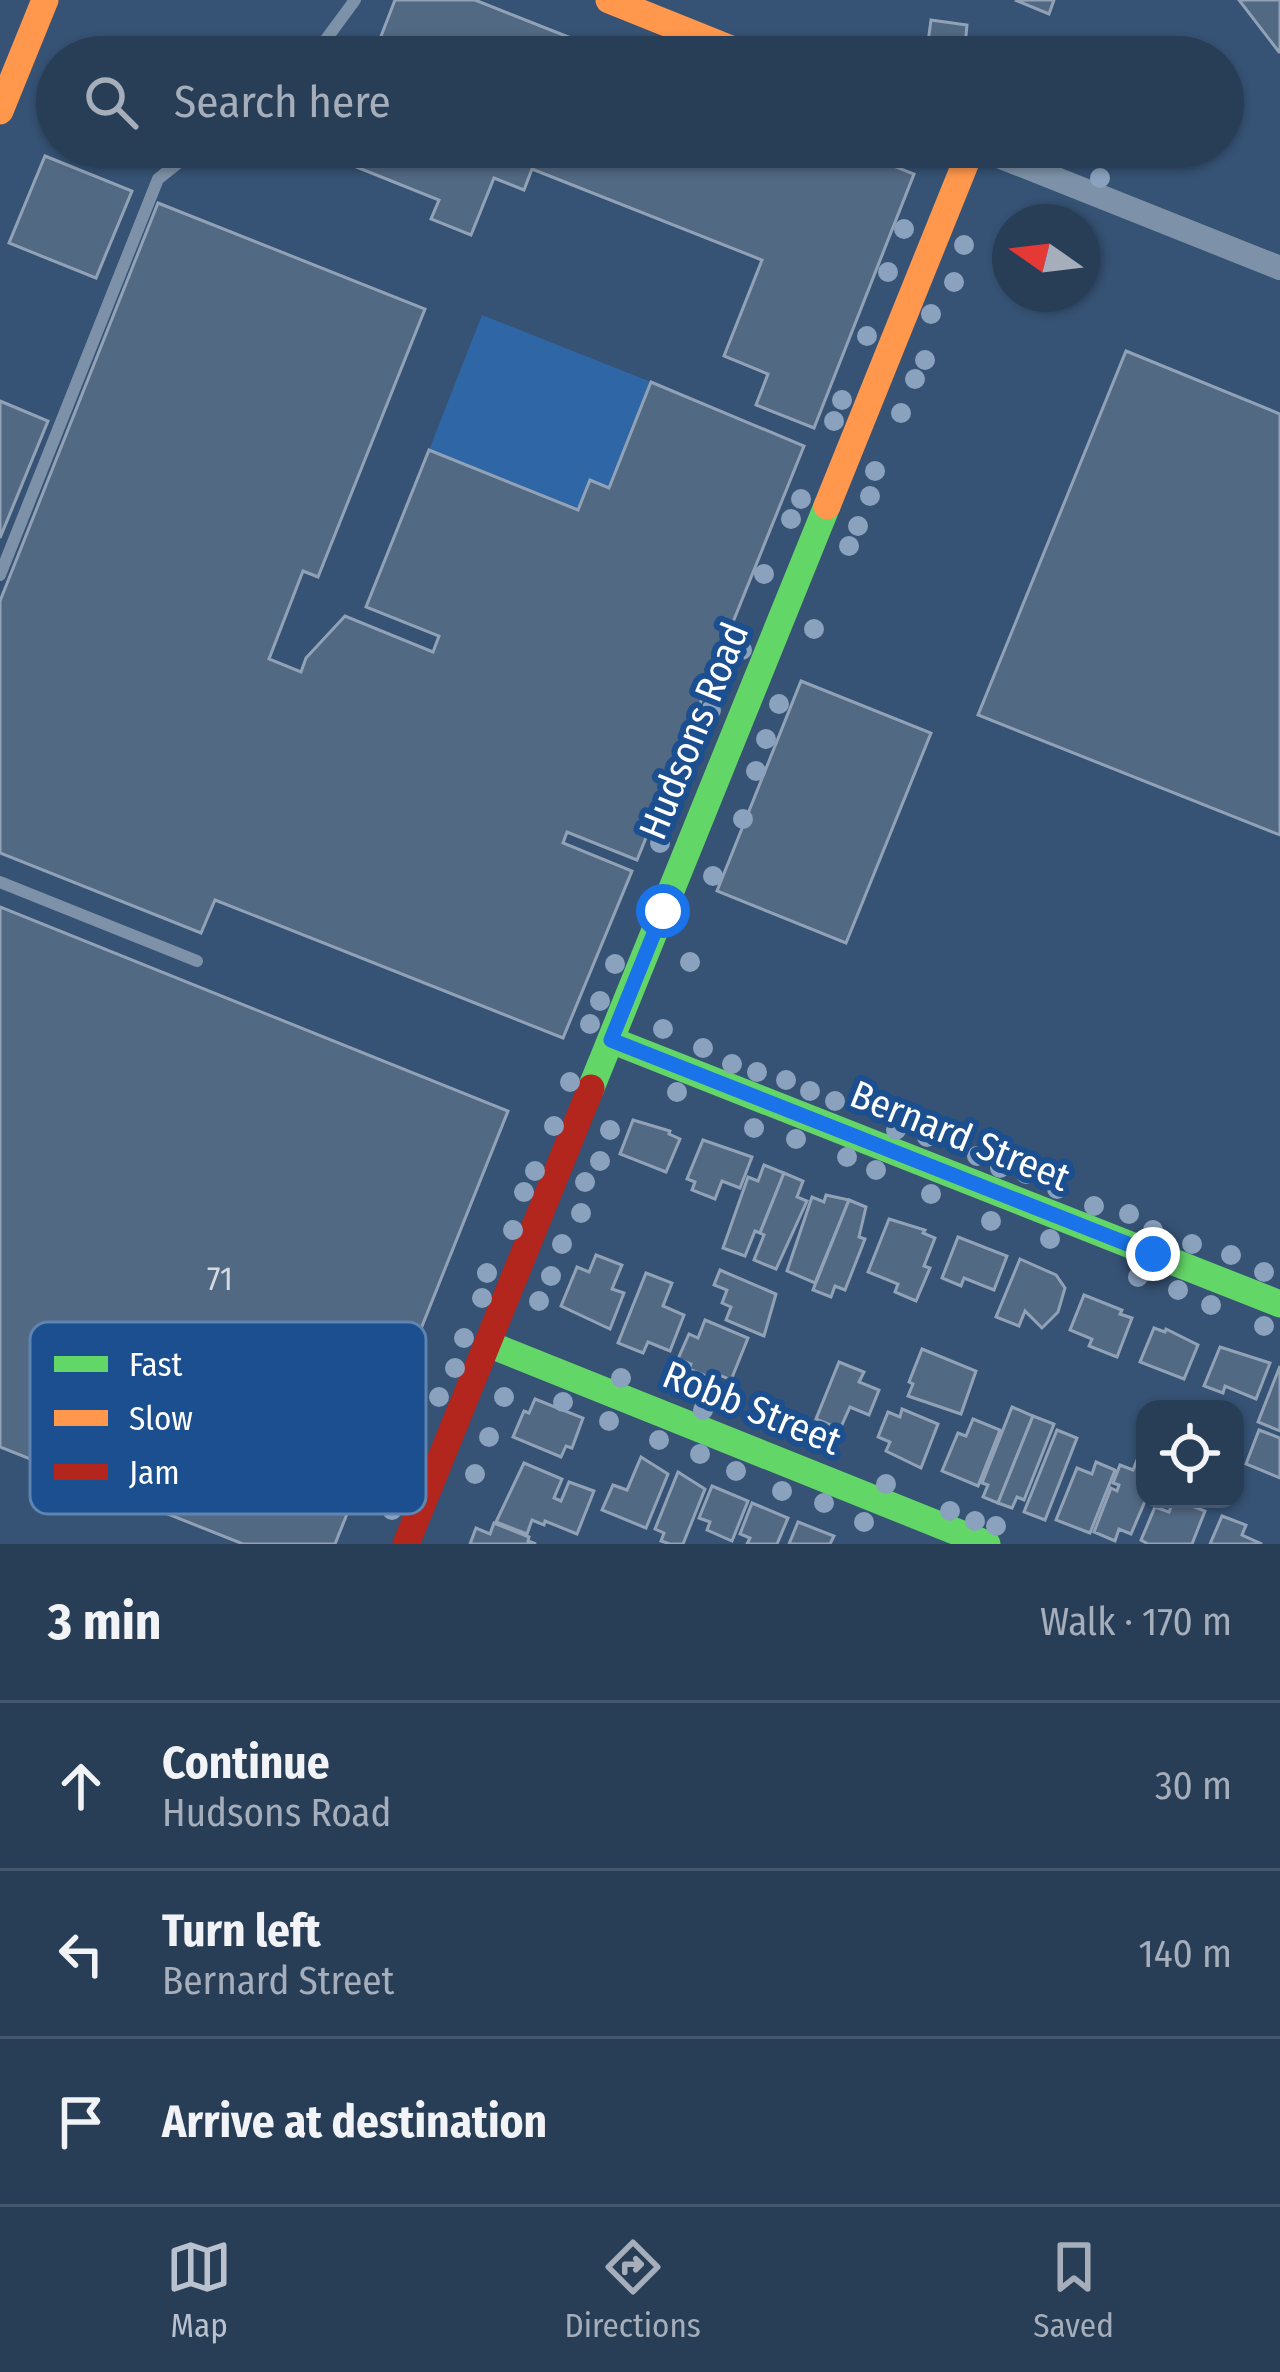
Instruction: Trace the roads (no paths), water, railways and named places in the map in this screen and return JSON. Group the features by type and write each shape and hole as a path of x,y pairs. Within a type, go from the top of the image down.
{"street":[{"path":"0,111 46,0"},
{"path":"609,0 699,36"},
{"name":"Hudsons Road","path":"426,1495 965,168"},
{"path":"1027,168 1280,268"},
{"name":"Bernard Street","path":"611,1040 1280,1304"},
{"name":"Robb Street","path":"488,1344 987,1544"},
{"name":"Hudsons Road","path":"406,1544 418,1514"}],"lane":[{"path":"329,36 356,0"},
{"path":"0,575 158,179 172,168"},
{"path":"0,882 197,961"}]}
